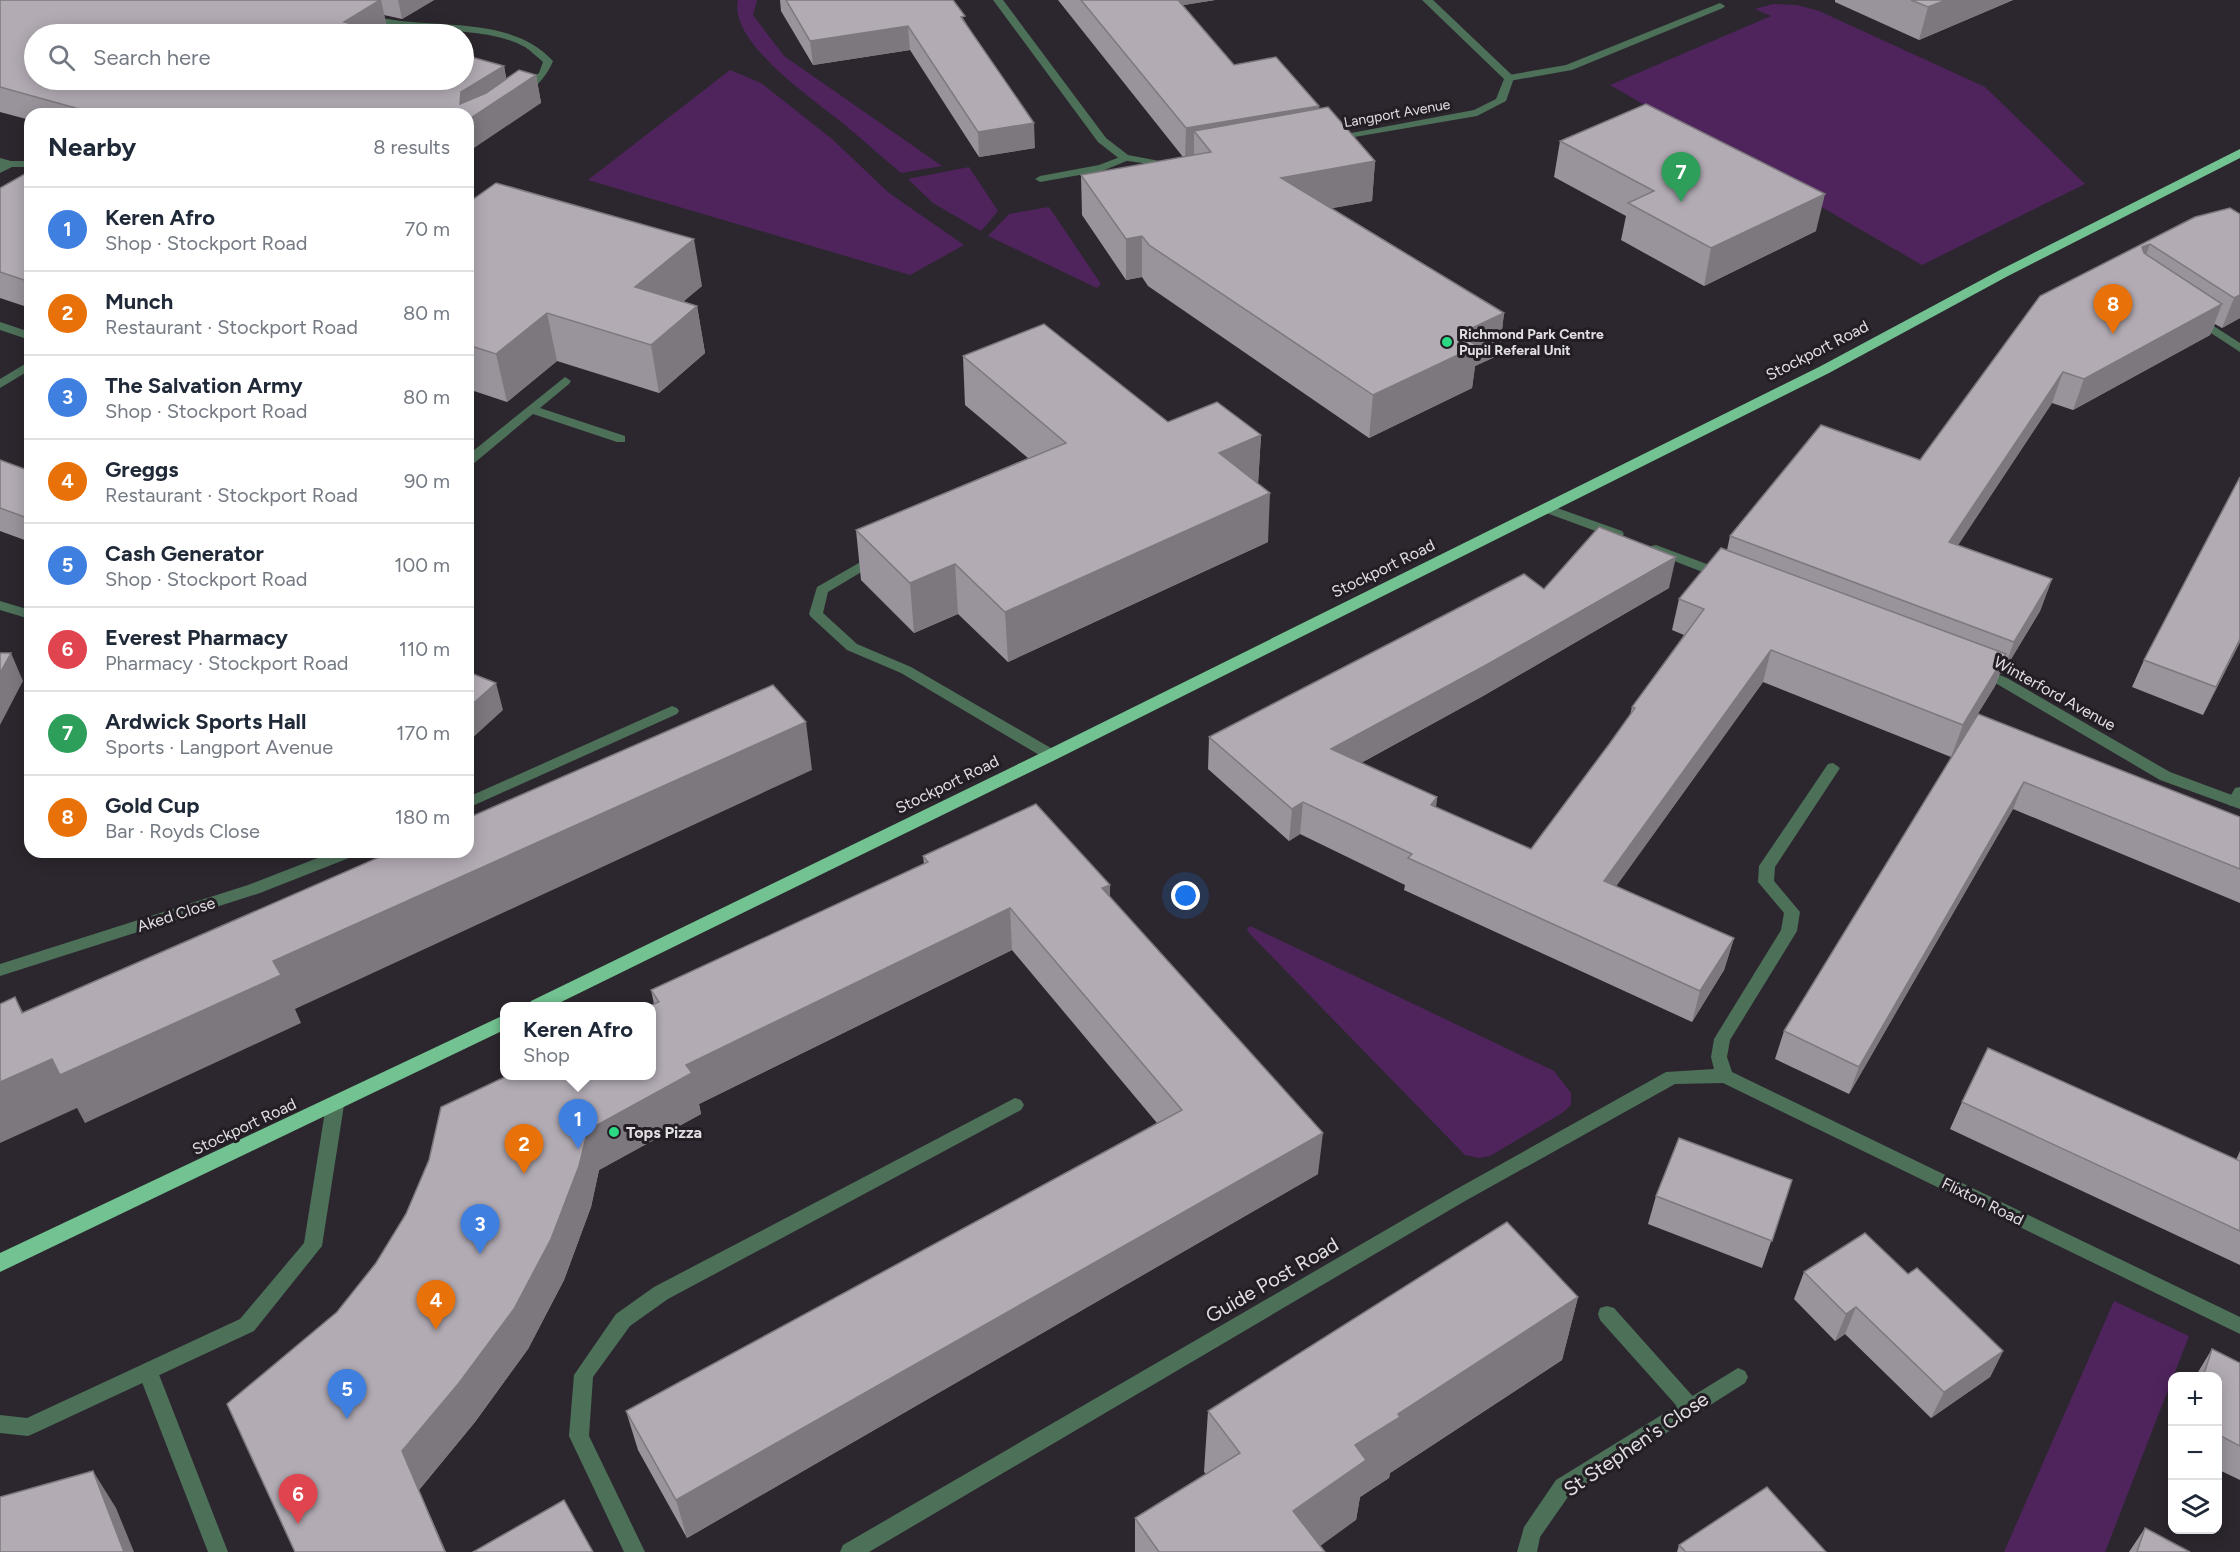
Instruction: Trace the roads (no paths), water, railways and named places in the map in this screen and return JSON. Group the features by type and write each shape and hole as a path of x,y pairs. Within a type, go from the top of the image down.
{"highway":[{"name":"Stockport Road","path":"545,1002 1051,755 1824,370 2004,273 2240,153"},
{"name":"Stockport Road","path":"0,1263 335,1105 500,1024"}],"street":[{"path":"335,0 349,10 373,19 413,24"},
{"path":"998,0 1102,140 1125,158 1158,165 1182,165"},
{"path":"1427,0 1509,78 1568,68 1720,6"},
{"path":"474,32 502,35 525,42 540,51 548,61 543,74 514,96"},
{"name":"Langport Avenue","path":"1325,141 1477,113 1501,101 1509,78"},
{"path":"1040,179 1102,168 1125,158"},
{"path":"0,170 5,162 24,164"},
{"path":"2184,310 2240,348"},
{"path":"0,326 24,334"},
{"path":"0,384 24,369"},
{"path":"474,456 565,381"},
{"path":"530,409 621,439"},
{"path":"1546,508 1738,581"},
{"path":"889,551 868,560 822,590 816,614 852,647 906,670 1051,755"},
{"path":"0,605 24,613"},
{"name":"Winterford Avenue","path":"1969,668 2002,681 2164,776 2238,799"},
{"path":"474,800 672,711"},
{"path":"1725,1076 1719,1058 1722,1039 1789,931 1792,912 1766,882 1767,866 1833,768"},
{"name":"Aked Close","path":"0,970 254,889 334,858"},
{"name":"Flixton Road","path":"1725,1076 2240,1326"},
{"name":"Guide Post Road","path":"850,1552 1459,1196 1672,1077 1725,1076"},
{"path":"0,1424 28,1427 247,1325 313,1246 335,1105"},
{"path":"635,1552 579,1436 584,1375 623,1320 661,1293 1015,1105"},
{"path":"1606,1314 1690,1407"},
{"path":"148,1372 218,1552"},
{"name":"St Stephen's Close","path":"1527,1552 1531,1534 1563,1487 1738,1377"}],"place":[{"name":"Ardwick Sports Hall","path":"1681,202"},
{"name":"Gold Cup","path":"2113,334"},
{"name":"Richmond Park Centre Pupil Referal Unit","path":"1447,342"},
{"name":"Tops Pizza","path":"614,1132"},
{"name":"Keren Afro","path":"578,1149"},
{"name":"Munch","path":"524,1174"},
{"name":"The Salvation Army","path":"480,1254"},
{"name":"Greggs","path":"436,1330"},
{"name":"Cash Generator","path":"347,1419"},
{"name":"Everest Pharmacy","path":"298,1524"}]}
